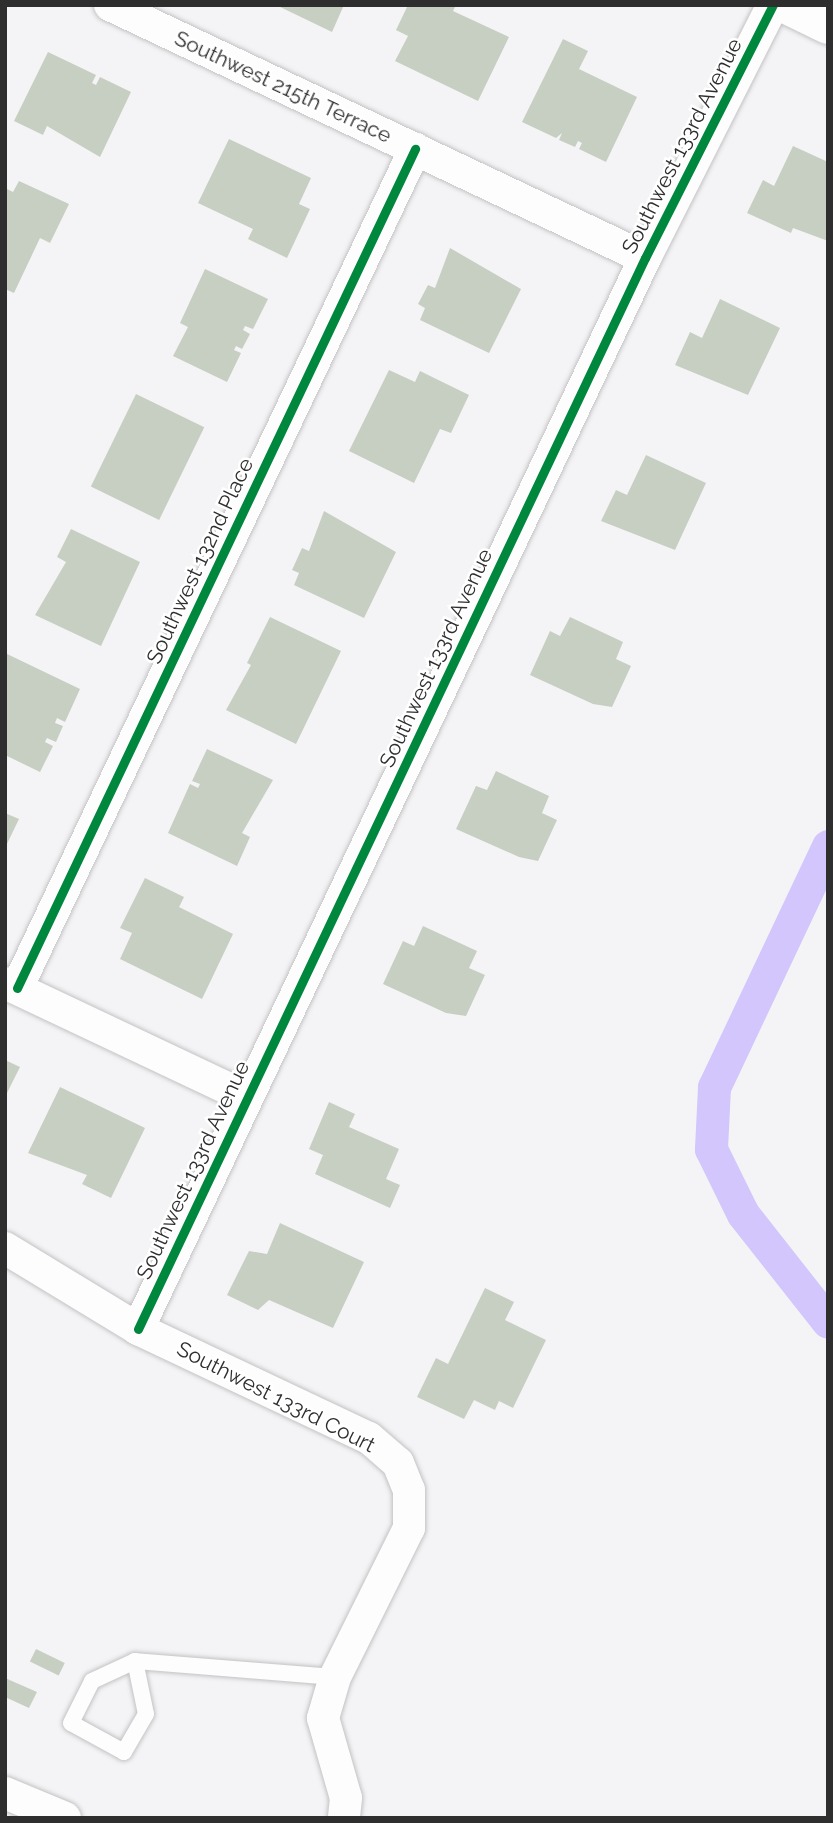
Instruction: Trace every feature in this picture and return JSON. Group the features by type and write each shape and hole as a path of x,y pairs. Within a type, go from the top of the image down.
{"street":[{"name":"Southwest 215th Terrace","path":"110,5 645,258"},
{"name":"Southwest 133rd Avenue","path":"138,1329 645,258 773,5"},
{"path":"787,5 828,24"},
{"name":"Southwest 132nd Place","path":"11,985 415,149"},
{"path":"11,985 246,1097"},
{"name":"Southwest 133rd Court","path":"5,1248 138,1329 369,1438 398,1464 410,1490 409,1528 335,1677 323,1718 346,1798 344,1818"},
{"path":"5,1793 65,1818"}],"lane":[{"path":"135,1661 146,1714 124,1752 71,1723 92,1681 135,1661 335,1677"}],"building":[{"path":"276,5 344,5 332,32"},
{"path":"408,5 456,5 453,11 509,37 478,101 395,61 408,36 396,30"},
{"path":"563,39 588,51 579,69 637,97 606,162 579,149 582,143 578,141 575,147 559,140 562,133 556,138 522,122"},
{"path":"48,52 96,75 92,83 96,85 100,77 131,92 100,157 47,126 43,135 14,121"},
{"path":"229,139 311,178 299,204 310,209 287,258 248,239 253,229 198,203"},
{"path":"793,146 828,162 828,241 793,228 791,233 747,213 763,180 774,186"},
{"path":"19,181 69,204 50,243 40,238 14,293 5,289 5,188 13,192"},
{"path":"450,248 521,289 489,353 420,320 425,308 418,304 428,285 435,288"},
{"path":"205,269 268,299 253,329 245,326 243,330 250,334 242,349 236,346 234,350 241,353 227,382 173,356 188,327 180,323"},
{"path":"720,299 780,328 748,395 675,365 690,332 702,338"},
{"path":"389,370 415,382 420,371 469,395 451,433 440,429 414,483 349,451"},
{"path":"136,394 204,427 159,520 91,487"},
{"path":"646,455 706,483 675,550 601,521 616,490 627,495"},
{"path":"324,511 396,552 364,618 294,585 299,573 292,570 302,548 309,551"},
{"path":"71,529 140,562 101,646 35,615 66,562 57,557"},
{"path":"270,617 341,651 296,744 226,710 251,665 247,663"},
{"path":"570,617 623,642 616,659 631,666 612,707 593,704 530,675 550,631 560,636"},
{"path":"5,653 80,689 65,722 57,718 55,723 63,726 56,742 47,738 45,742 53,746 40,772 5,755"},
{"path":"207,749 273,780 242,833 250,837 237,866 168,833 190,784 198,788 200,784 192,781"},
{"path":"496,771 549,796 542,813 557,820 538,861 519,857 456,829 476,786 487,790"},
{"path":"5,813 19,819 5,848"},
{"path":"145,878 184,897 179,907 233,934 202,999 120,959 132,933 120,928"},
{"path":"423,926 477,951 469,968 485,975 466,1016 446,1013 383,984 403,941 414,946"},
{"path":"5,1060 20,1067 5,1097"},
{"path":"60,1087 145,1128 111,1198 82,1184 87,1175 28,1153"},
{"path":"329,1102 355,1114 349,1127 399,1149 386,1179 400,1185 390,1208 315,1174 323,1155 309,1149"},
{"path":"280,1223 364,1262 333,1328 269,1300 258,1310 227,1295 249,1251 267,1254"},
{"path":"485,1288 514,1302 505,1320 546,1340 513,1408 499,1401 495,1410 474,1400 464,1419 417,1397 436,1358 448,1364"},
{"path":"36,1649 65,1663 59,1676 30,1662"},
{"path":"5,1678 37,1692 29,1708 5,1697"}],"waterway":[{"path":"828,846 714,1087 711,1149 743,1214 828,1322"}],"cycle path":[{"path":"138,1329 645,258 773,5"},
{"path":"17,988 415,149"}]}
